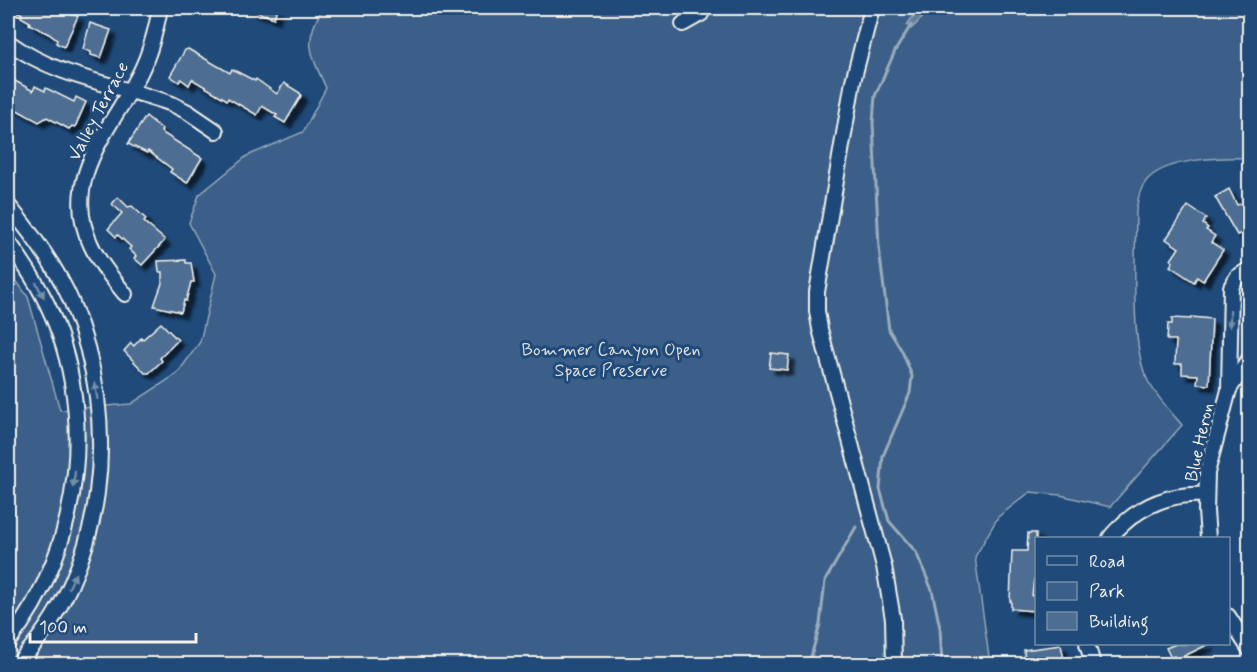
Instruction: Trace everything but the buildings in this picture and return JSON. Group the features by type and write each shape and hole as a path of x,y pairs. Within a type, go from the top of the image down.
{"street":[{"name":"Valley Terrace","path":"125,294 90,245 80,210 84,175 140,73 154,38 160,8"},
{"path":"683,24 701,14 703,8"},
{"path":"872,8 853,81 817,292 817,310 820,329 884,566 893,620 894,664"},
{"path":"8,42 27,56 63,73 172,104 216,131"},
{"path":"8,205 48,257 72,302 90,358 100,430 97,497 88,540 74,577 52,619 16,664"},
{"path":"8,241 43,295 57,328 73,389 77,452 69,511 51,570 21,626 8,642"},
{"name":"Blue Heron","path":"1208,537 1207,473 1228,390 1231,287 1237,277 1250,269"},
{"name":"Blue Heron","path":"1228,390 1250,358"},
{"path":"1111,537 1135,513 1154,502 1185,494 1206,495"},
{"path":"1230,619 1250,650"},
{"path":"1087,645 1093,664"}],"green space":[{"name":"Bommer Canyon Open Space Preserve","path":"323,8 1249,8 1249,158 1195,160 1167,167 1144,183 1136,211 1135,298 1138,345 1142,365 1152,387 1182,425 1110,507 1060,495 1030,492 998,517 975,557 990,664 8,664 8,269 28,297 60,410 131,404 177,374 200,342 216,274 189,223 199,195 247,156 303,132 326,88 311,48 312,30"}],"shaded area":[{"path":"917,8 937,8 925,15 911,29 907,25"}],"waterway":[{"path":"911,25 895,51 875,96 873,123 879,248 889,330 902,351 912,376 910,393 883,456 880,489 889,521 916,552 932,590 940,628 942,664"},
{"path":"809,664 820,624 825,581 856,527"}]}
